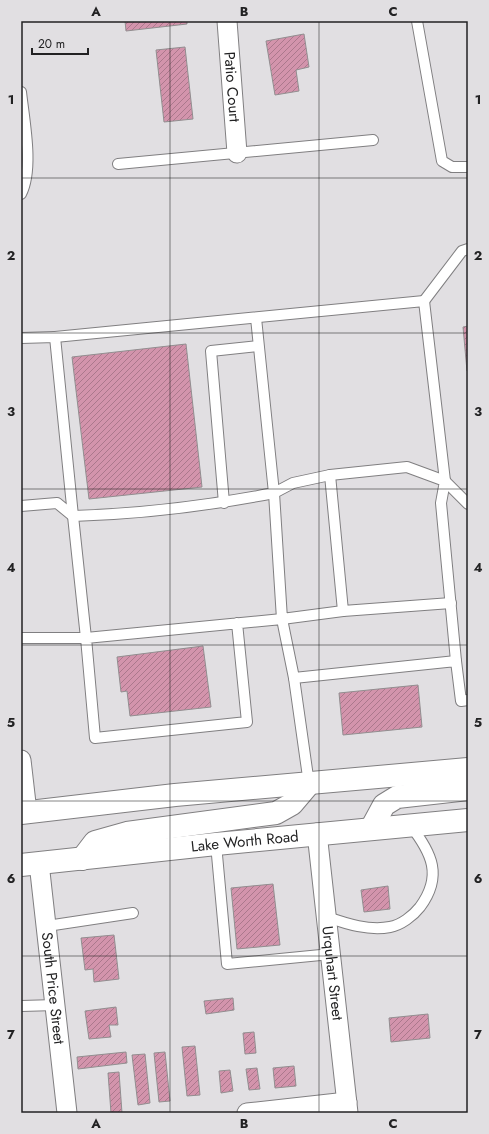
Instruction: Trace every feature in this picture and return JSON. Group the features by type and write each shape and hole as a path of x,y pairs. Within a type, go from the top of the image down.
{"main road":[{"path":"24,813 175,795 468,769"},
{"path":"82,858 95,842 128,833 276,813 292,804 309,784"},
{"path":"372,828 384,805 397,797 468,789"},
{"name":"Lake Worth Road","path":"30,864 317,833 468,820"}],"street":[{"name":"Patio Court","path":"227,21 237,153"},
{"path":"21,760 24,813"},
{"name":"Urquhart Street","path":"317,833 347,1108"},
{"name":"South Price Street","path":"30,864 46,926 67,1113"},
{"path":"247,1113 347,1108"}],"lane":[{"path":"417,21 442,161 452,168 468,167"},
{"path":"21,92 28,170 26,185 21,194"},
{"path":"118,164 373,140"},
{"path":"468,249 462,251 424,301 445,481 441,503 460,701 468,700"},
{"path":"21,338 55,337 424,301"},
{"path":"256,318 274,493 282,619 294,678 309,784"},
{"path":"55,337 95,738 247,722 237,624"},
{"path":"224,503 211,351 258,346"},
{"path":"21,506 57,503 73,516 122,514 224,503 274,493 293,483 330,475 407,467 445,481 468,504"},
{"path":"330,475 343,611"},
{"path":"21,638 86,638 237,624 343,611 451,602"},
{"path":"294,678 456,661"},
{"path":"327,917 363,927 391,927 414,915 426,899 434,880 431,859 422,840 410,825"},
{"path":"216,844 228,964 331,954"},
{"path":"46,926 133,913"},
{"path":"21,1006 56,1005"}],"building":[{"path":"125,21 187,21 187,24 126,31"},
{"path":"304,34 309,67 296,70 299,91 275,95 266,41"},
{"path":"185,47 193,119 164,122 156,50"},
{"path":"468,326 468,371 467,371 463,327"},
{"path":"186,344 202,487 89,499 72,357"},
{"path":"203,646 211,707 130,716 127,691 121,692 117,657"},
{"path":"418,685 422,727 343,735 339,693"},
{"path":"273,884 280,945 237,949 231,888"},
{"path":"388,886 390,909 364,912 361,890"},
{"path":"114,935 119,979 94,982 93,969 85,970 81,938"},
{"path":"233,998 234,1010 206,1014 204,1001"},
{"path":"116,1007 118,1025 109,1025 111,1037 89,1039 85,1011"},
{"path":"428,1014 430,1038 391,1042 389,1018"},
{"path":"254,1032 256,1053 245,1054 243,1033"},
{"path":"195,1046 200,1095 187,1096 182,1047"},
{"path":"126,1052 127,1063 78,1069 77,1057"},
{"path":"165,1052 170,1101 159,1102 154,1053"},
{"path":"145,1054 150,1103 138,1105 132,1055"},
{"path":"294,1066 296,1086 275,1088 273,1068"},
{"path":"257,1068 260,1089 249,1090 246,1069"},
{"path":"230,1070 233,1091 221,1093 219,1071"},
{"path":"119,1072 122,1113 111,1113 108,1073"}]}
